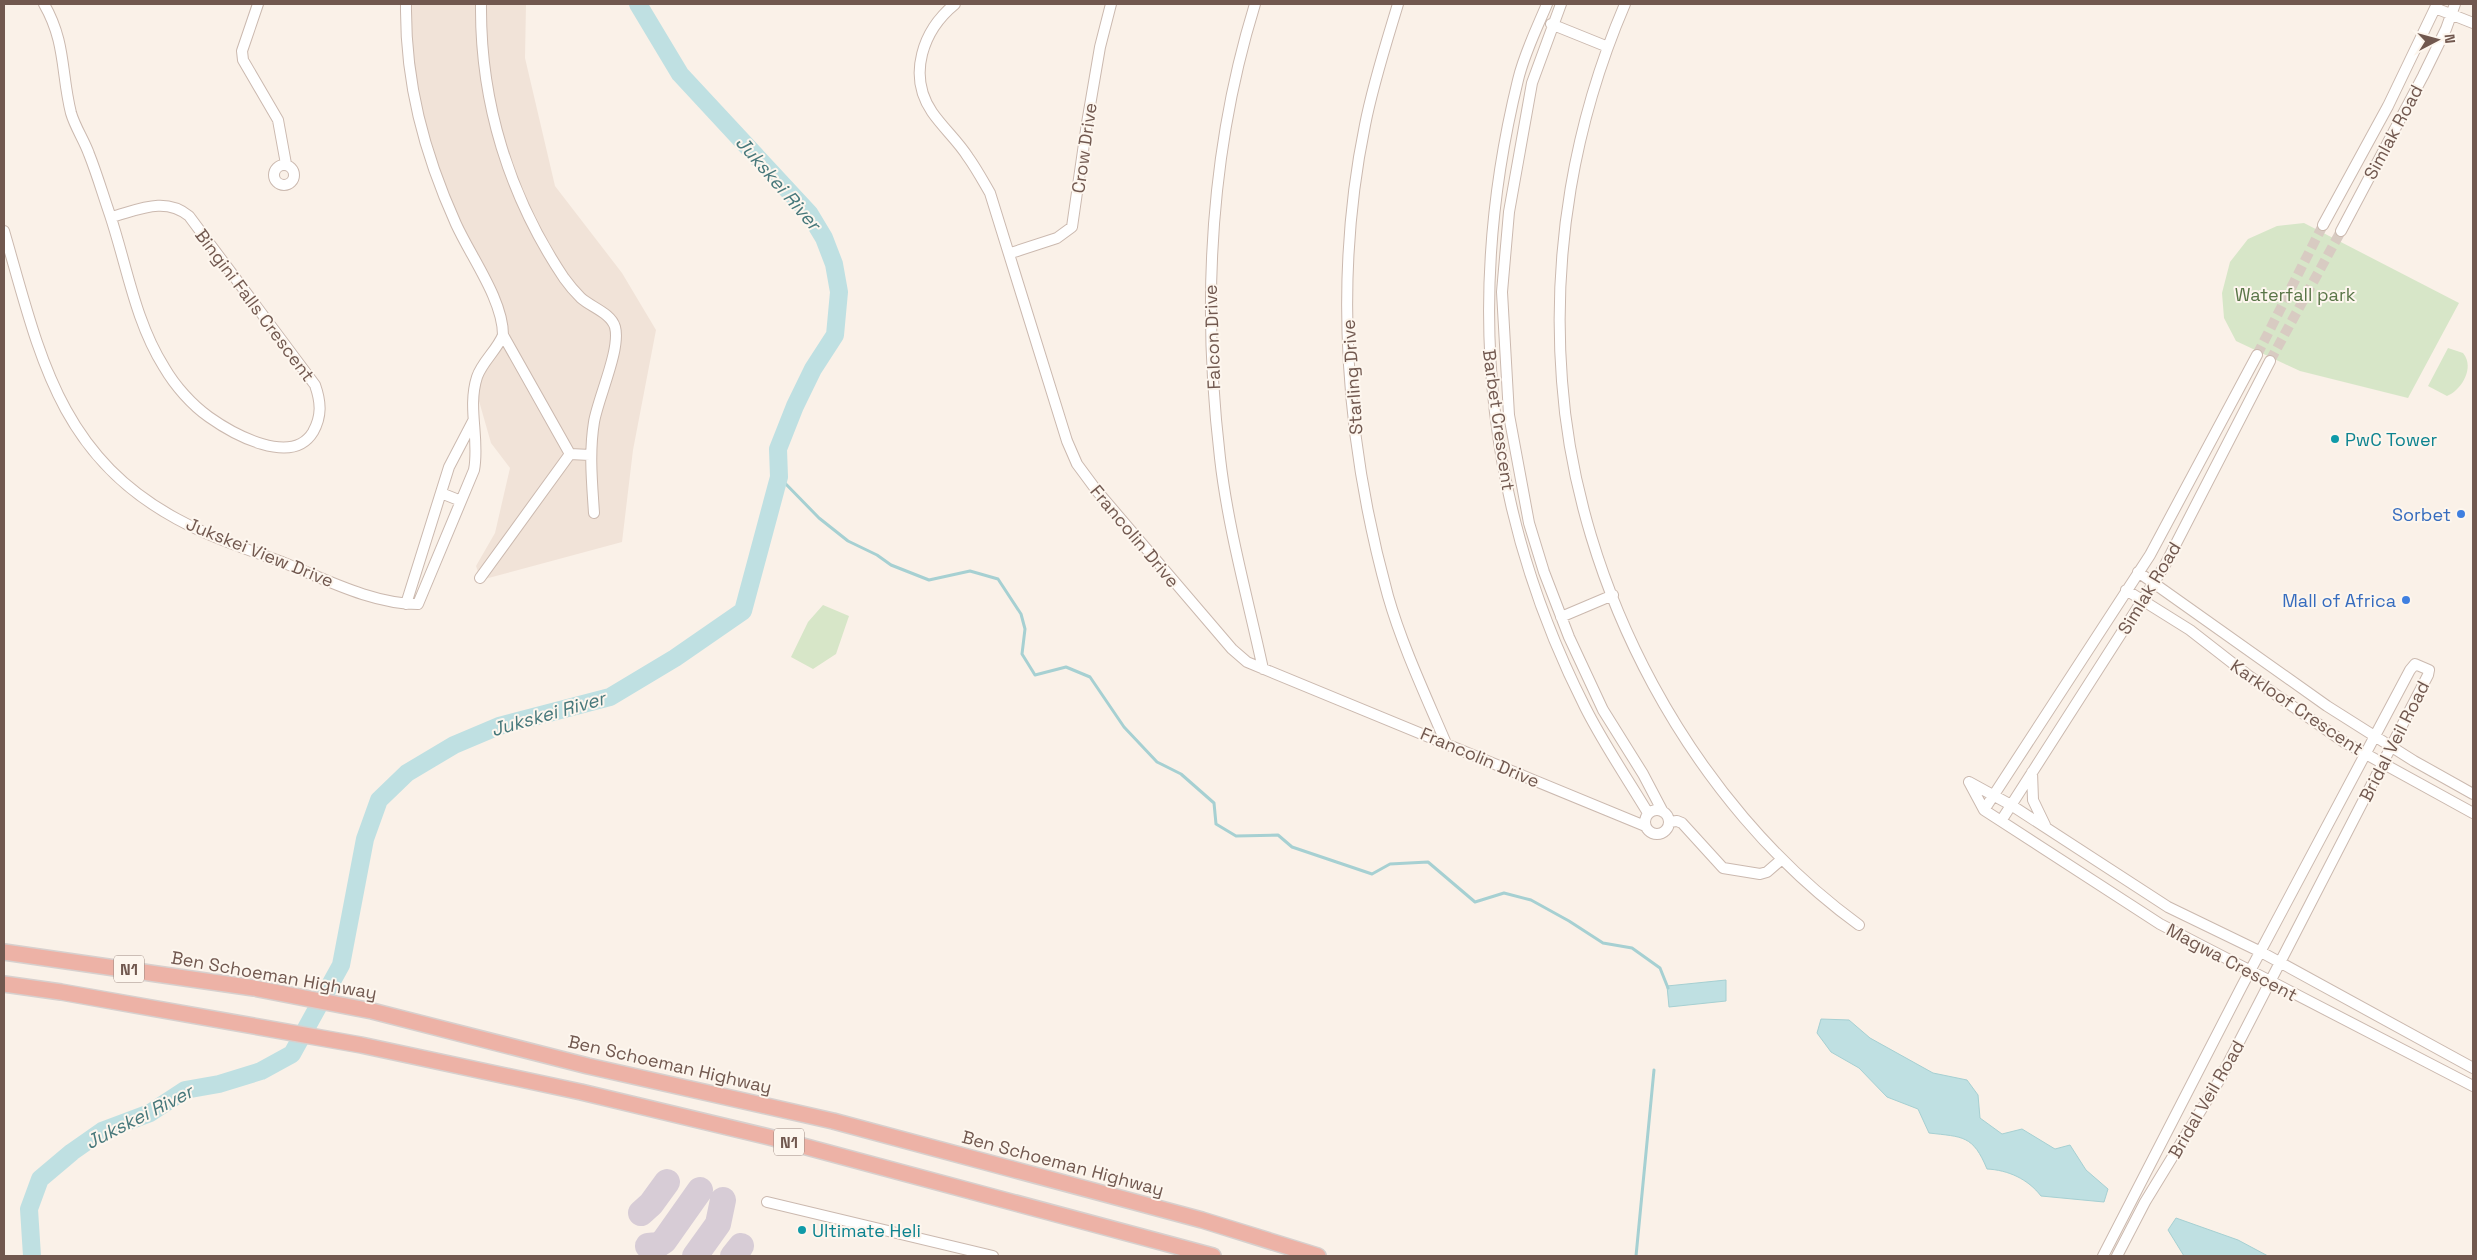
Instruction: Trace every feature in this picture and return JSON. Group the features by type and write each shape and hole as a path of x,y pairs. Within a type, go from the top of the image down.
{"highway":[{"name":"Ben Schoeman Highway","path":"4,952 254,988 372,1011 588,1066 833,1120 1202,1220 1318,1256"},
{"name":"N1","path":"4,984 62,992 361,1045 581,1092 772,1138 1178,1245 1213,1256"},
{"path":"1178,1245 1205,1256"}],"street":[{"name":"Bingini Falls Crescent","path":"44,4 60,38 71,114 89,154 111,218 143,325 153,348 175,384 208,416 226,428 268,446 290,448 300,445 310,437 317,425 320,412 320,400 315,385 189,216 174,206 165,204 111,218"},
{"path":"258,4 242,51 243,60 278,120 286,164"},
{"path":"406,4 408,57 420,127 436,178 448,206 498,305 503,335 570,454"},
{"path":"481,4 488,94 495,126 512,180 541,240 570,286 580,297 611,319 614,324 616,339 594,420 590,455 594,512"},
{"name":"Francolin Drive","path":"954,4 940,16 925,41 921,69 922,89 931,111 968,156 990,193 1011,253 1068,442 1077,464 1097,491 1232,649 1247,662 1445,741 1645,826"},
{"name":"Crow Drive","path":"1011,253 1057,238 1072,227 1095,75 1111,4"},
{"name":"Falcon Drive","path":"1255,4 1234,80 1227,120 1217,187 1211,292 1214,404 1220,458 1229,515 1263,669"},
{"name":"Starling Drive","path":"1398,4 1379,65 1364,126 1354,194 1347,292 1351,394 1359,459 1370,522 1389,597 1445,741"},
{"name":"Barbet Crescent","path":"1547,4 1518,78 1495,210 1488,343 1499,449 1512,514 1536,592 1564,662 1585,708 1648,813"},
{"name":"Barbet Crescent","path":"1560,4 1551,24 1532,83 1509,212 1502,292 1509,415 1529,523 1561,616 1603,710 1644,774 1663,812"},
{"path":"1625,4 1608,47 1581,132 1570,188 1563,246 1560,340 1565,408 1574,464 1588,522 1613,595 1635,647 1688,745 1725,796 1782,859 1859,925"},
{"name":"Simlak Road","path":"2341,231 2423,76 2455,4"},
{"path":"2436,6 2473,23"},
{"name":"Simlak Road","path":"2323,225 2388,106 2436,6"},
{"path":"1551,24 1608,47"},
{"path":"1518,78 1532,83"},
{"path":"1495,210 1509,212"},
{"name":"Jukskei View Drive","path":"4,231 37,343 62,404 85,441 126,484 149,503 177,520 212,536 375,598 406,604 418,604 461,501"},
{"path":"440,493 461,501 474,470 477,455 473,421 477,377 503,335"},
{"path":"1488,343 1504,345"},
{"name":"Simlak Road","path":"1984,810 2150,555 2257,355"},
{"name":"Simlak Road","path":"2001,821 2165,565 2270,361"},
{"path":"406,604 452,458 473,421"},
{"path":"1499,449 1514,448"},
{"path":"570,454 590,455"},
{"path":"480,578 570,454"},
{"name":"Karkloof Crescent","path":"2138,572 2326,706 2390,747 2473,794"},
{"path":"1536,592 1550,587"},
{"name":"Karkloof Crescent","path":"2126,590 2190,630 2249,676 2344,742 2473,813"},
{"path":"1561,616 1613,595"},
{"name":"Bridal Veil Road","path":"2103,1256 2364,754 2414,664 2429,670 2220,1079 2145,1202 2117,1256"},
{"path":"2032,771 2033,800 2046,828"},
{"name":"Magwa Crescent","path":"2473,1068 2261,952 2168,907 1994,794 1969,782 1984,810 2160,924 2473,1086"},
{"path":"1656,810 1663,812 1669,822 1667,829 1660,834 1652,834 1645,826 1644,820 1648,813 1656,810"},
{"path":"1669,822 1677,820 1682,823 1723,868 1760,874 1767,872 1782,859"},
{"path":"767,1202 993,1256"}],"shaded area":[{"path":"406,4 526,4 525,58 555,186 622,273 656,330 633,450 622,542 481,580 476,566 495,533 510,468 491,443 475,387 503,335 478,268 425,146"}],"green space":[{"name":"Waterfall park","path":"2304,223 2459,303 2408,398 2300,371 2236,341 2224,318 2222,293 2230,262 2248,239 2277,226"},
{"path":"2448,348 2463,353 2468,365 2465,378 2458,389 2447,396 2428,386"},
{"path":"823,605 849,616 836,654 813,669 791,657 808,622"}],"water":[{"path":"1726,980 1726,1001 1669,1007 1667,986"},
{"path":"1821,1019 1849,1020 1870,1038 1933,1073 1967,1080 1978,1095 1980,1118 2002,1134 2022,1129 2055,1149 2070,1145 2086,1170 2108,1189 2104,1202 2041,1196 2017,1176 1987,1169 1977,1150 1966,1140 1959,1137 1929,1133 1918,1109 1887,1097 1859,1068 1831,1052 1817,1033"},
{"path":"2176,1218 2238,1240 2268,1256 2184,1256 2168,1230"}],"waterway":[{"name":"Jukskei River","path":"32,1256 29,1209 40,1179 72,1152 102,1131 150,1113 185,1090 219,1084 261,1071 292,1054 341,965 365,839 379,800 407,773 454,745 499,726 610,697 675,658 743,611 779,477 778,449 795,406 813,369 835,335 839,292 834,264 824,238 809,213 680,74 638,4"},
{"path":"779,477 819,518 848,541 877,555 891,565 929,580 970,571 998,579 1021,614 1025,629 1022,654 1035,675 1066,667 1090,677 1124,727 1157,762 1181,774 1214,803 1216,824 1236,836 1278,835 1292,847 1372,874 1390,864 1428,862 1475,902 1504,893 1531,900 1603,943 1632,948 1660,968 1668,988"},
{"path":"1636,1256 1654,1070"}],"taxiway":[{"path":"641,1213 651,1204 667,1182"},
{"path":"648,1246 658,1245 664,1241 700,1190"},
{"path":"695,1256 718,1224 723,1200"},
{"path":"733,1256 741,1246"}],"tunnel":[{"path":"2257,355 2323,225"},
{"path":"2270,361 2341,231"}],"place":[{"name":"PwC Tower","path":"2335,439"},
{"name":"Sorbet","path":"2461,514"},
{"name":"Mall of Africa","path":"2406,600"},
{"name":"Ultimate Heli","path":"802,1230"}]}
